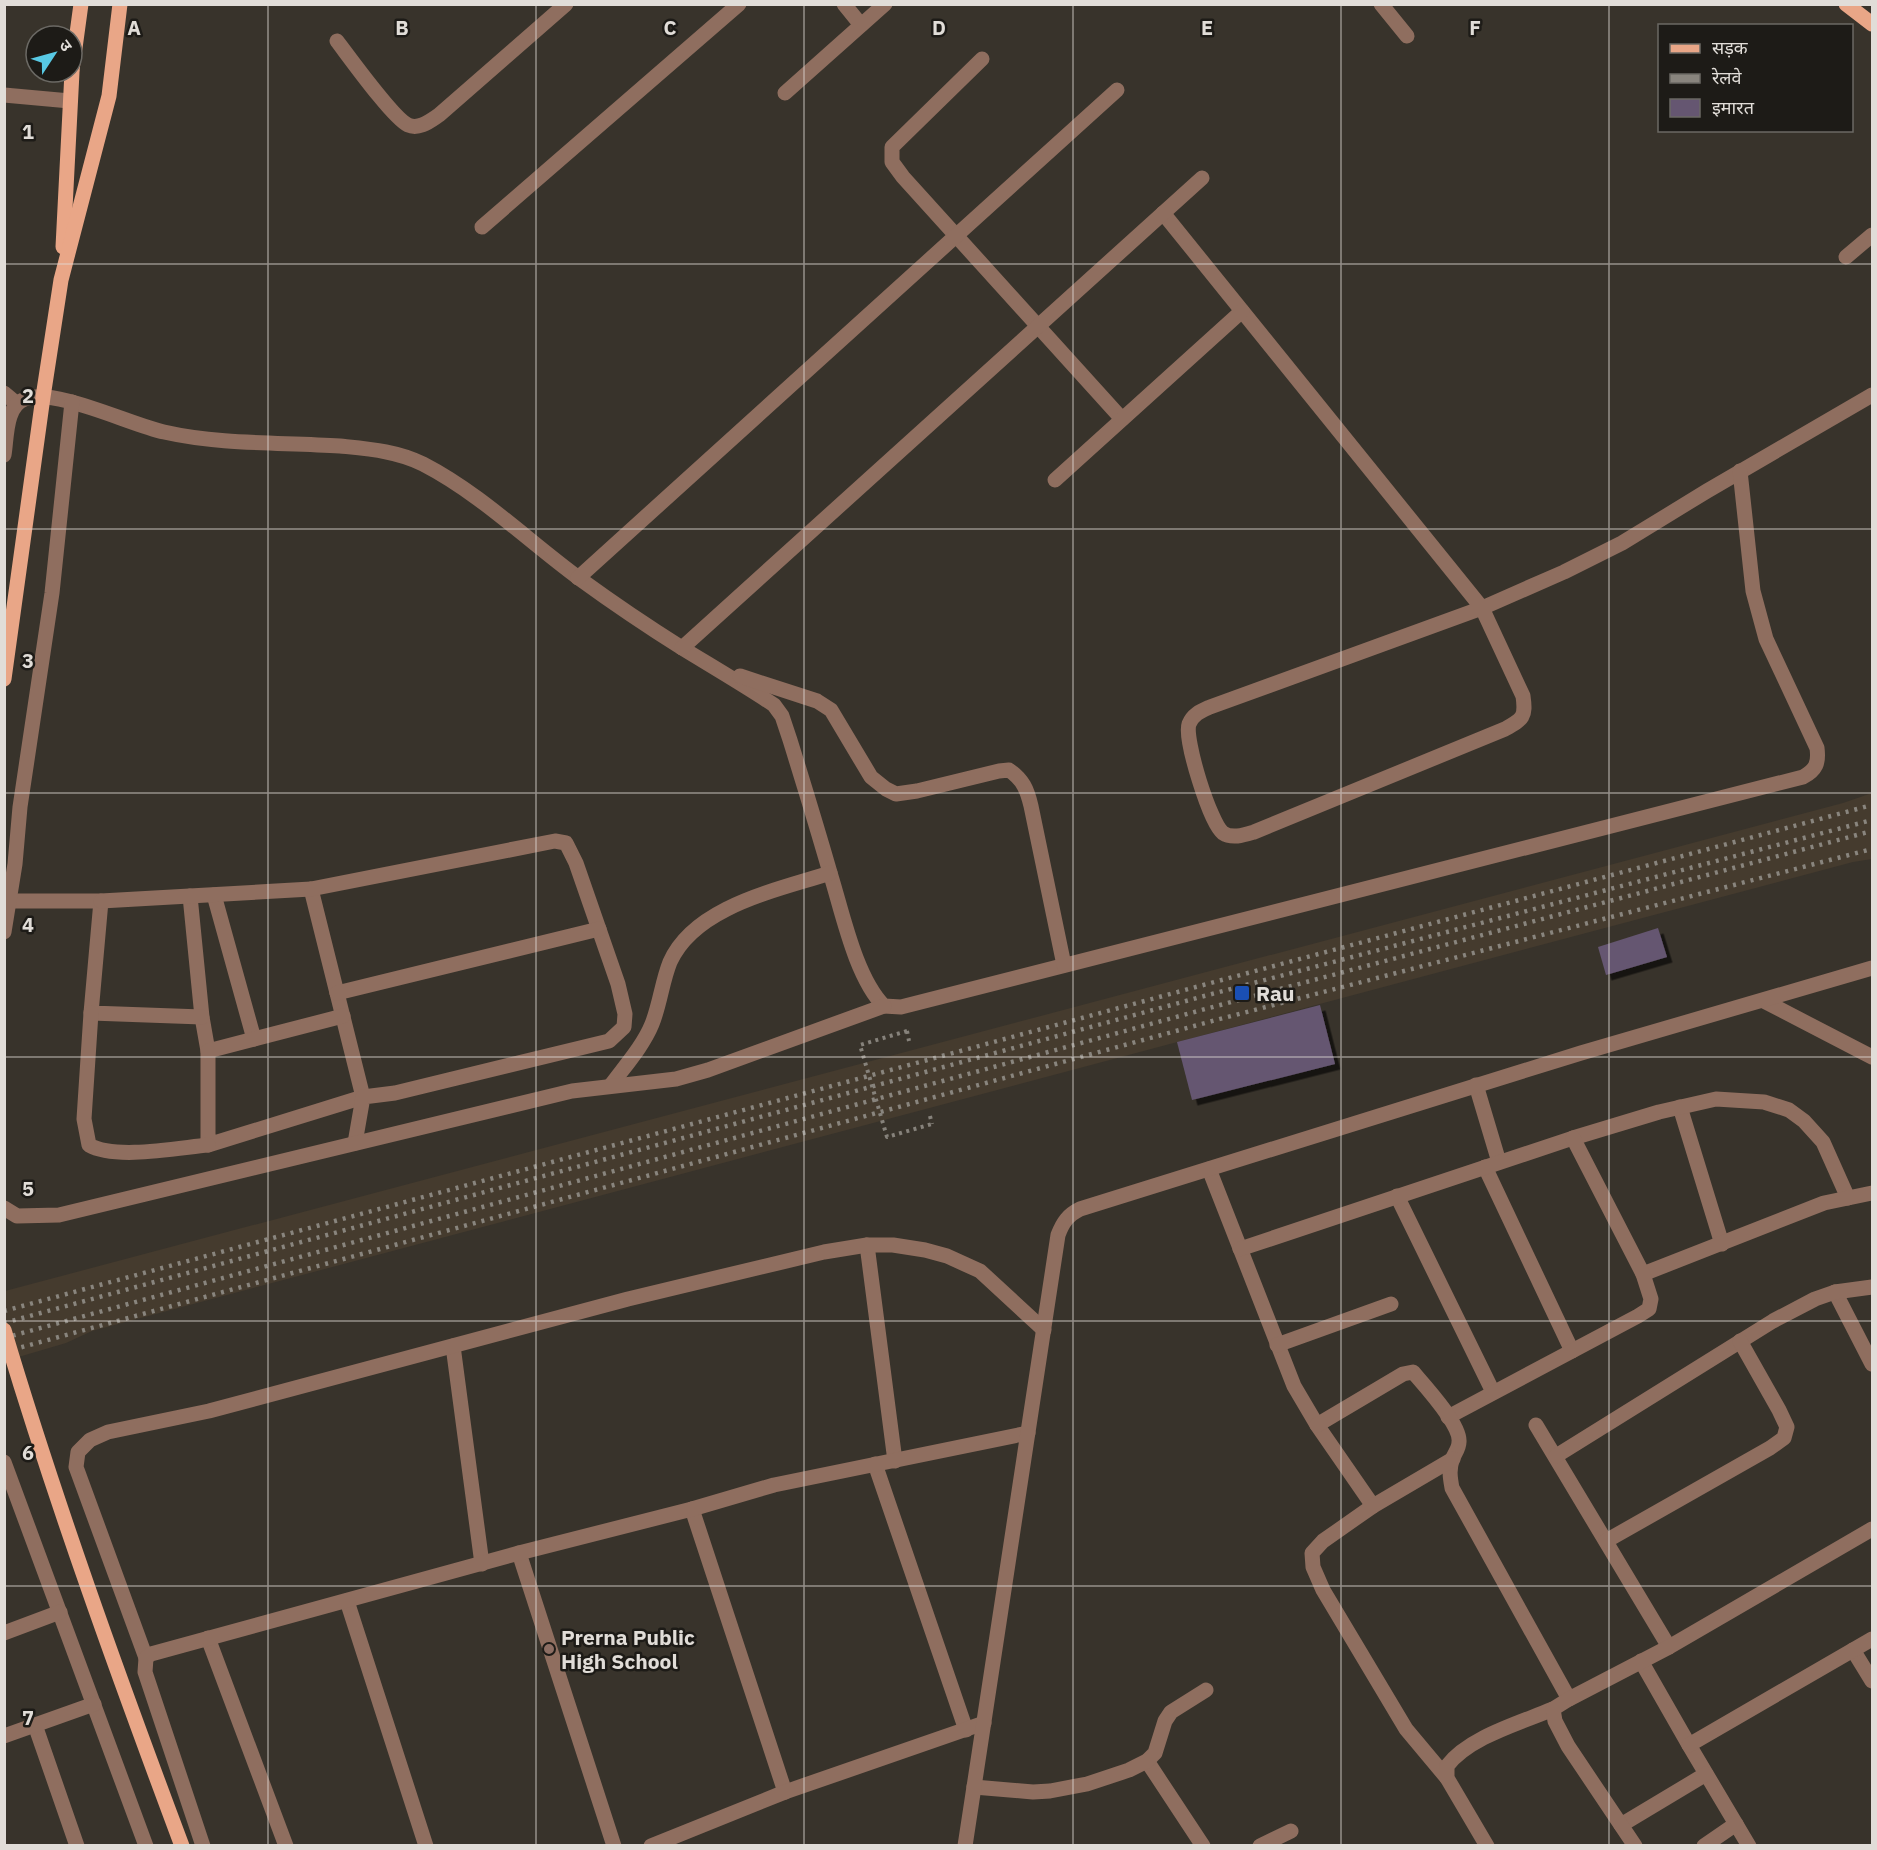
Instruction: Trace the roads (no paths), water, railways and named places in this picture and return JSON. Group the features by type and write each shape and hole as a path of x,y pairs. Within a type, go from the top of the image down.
{"main road":[{"path":"78,24 81,4"},
{"path":"61,280 109,96 120,4"},
{"path":"1846,4 1872,24"},
{"path":"4,679 61,280 71,84"},
{"path":"4,1330 120,1680 182,1845"}],"street":[{"path":"337,41 393,112 408,125 417,126 428,123 439,115 566,4"},
{"path":"482,227 739,4"},
{"path":"844,4 861,25"},
{"path":"785,93 885,4"},
{"path":"1381,4 1407,36"},
{"path":"982,58 892,147 892,162 1037,327 1122,419"},
{"path":"578,578 1117,90"},
{"path":"4,95 70,101"},
{"path":"682,648 1202,178"},
{"path":"1163,213 1482,608 1524,696 1525,711 1520,720 1504,729 1254,832 1238,837 1224,834 1215,823 1188,741 1189,725 1195,714 1482,608 1564,572 1622,543 1740,471 1872,395"},
{"path":"1846,257 1872,235"},
{"path":"1055,480 1242,311"},
{"path":"4,393 16,404"},
{"path":"4,456 11,412 16,404 26,398 43,397 72,402 163,432 204,440 294,443 382,450 423,464 471,493 578,578 682,648 774,705 782,716 849,935 866,982 873,995 884,1006"},
{"path":"4,932 52,593 72,402"},
{"path":"4,1208 17,1216 59,1215 572,1090 676,1079 708,1070 884,1006 901,1007 1803,777 1813,771 1819,760 1818,748 1766,639 1753,591 1740,471"},
{"path":"718,669 817,701 831,710 871,777 885,789 897,794 999,771 1009,770 1020,778 1027,789 1064,965"},
{"path":"9,901 100,901 311,889 555,841 566,843 572,851 618,984 625,1014 624,1027 609,1041 395,1093 363,1097 208,1145 123,1153 99,1151 89,1145 84,1119 100,901"},
{"path":"610,1085 644,1040 652,1024 671,961 694,932 717,914 734,905 830,873"},
{"path":"311,889 363,1097 356,1143"},
{"path":"214,895 254,1039"},
{"path":"190,896 202,1017 208,1051 208,1145"},
{"path":"337,993 599,929"},
{"path":"965,1845 1058,1235 1071,1214 1080,1209 1476,1085 1872,968"},
{"path":"1764,1001 1872,1057"},
{"path":"91,1013 202,1017"},
{"path":"208,1051 343,1016"},
{"path":"1476,1085 1492,1164 1572,1351"},
{"path":"1240,1249 1573,1138 1659,1112 1716,1099 1764,1102 1789,1110 1804,1121 1823,1142 1848,1198"},
{"path":"1680,1107 1722,1244"},
{"path":"1448,1417 1649,1309 1651,1299 1643,1274 1573,1138"},
{"path":"1209,1169 1294,1386 1317,1425 1373,1506"},
{"path":"1643,1274 1824,1203 1872,1193"},
{"path":"1397,1196 1493,1392"},
{"path":"203,1845 145,1672 146,1658 76,1467 78,1452 90,1440 108,1432 208,1411 628,1299 824,1252 867,1245 893,1245 925,1250 955,1260 980,1272 1044,1330"},
{"path":"867,1245 895,1461"},
{"path":"1556,1456 1740,1341 1815,1299 1835,1292 1872,1287"},
{"path":"1835,1292 1872,1364"},
{"path":"1277,1345 1391,1304"},
{"path":"1606,1541 1784,1438 1787,1426 1740,1341"},
{"path":"453,1346 482,1564"},
{"path":"1317,1425 1403,1374 1413,1372 1459,1434 1460,1445 1452,1459 1449,1474 1452,1488 1569,1699"},
{"path":"1536,1425 1669,1647"},
{"path":"146,1658 157,1651 519,1553 692,1509 774,1485 1028,1433"},
{"path":"1452,1459 1373,1506 1323,1541 1312,1553 1312,1567 1323,1590 1406,1730 1447,1778 1487,1845"},
{"path":"4,1462 146,1845"},
{"path":"875,1464 966,1730"},
{"path":"692,1509 785,1792"},
{"path":"1447,1778 1447,1766 1455,1755 1487,1736 1553,1709 1669,1647 1872,1529"},
{"path":"519,1553 614,1845"},
{"path":"347,1600 426,1845"},
{"path":"4,1633 60,1612"},
{"path":"208,1638 286,1845"},
{"path":"1689,1745 1872,1639"},
{"path":"1853,1650 1872,1681"},
{"path":"1641,1661 1749,1845"},
{"path":"974,1787 1050,1791 1087,1784 1129,1770 1148,1761 1155,1753 1165,1721 1171,1712 1206,1690"},
{"path":"4,1736 94,1704"},
{"path":"1553,1709 1555,1721 1568,1746 1635,1845"},
{"path":"651,1845 785,1792 984,1724"},
{"path":"35,1725 77,1845"},
{"path":"1148,1761 1203,1845"},
{"path":"1621,1825 1706,1774"},
{"path":"1704,1845 1736,1824"},
{"path":"1260,1845 1290,1831"}],"railway":[{"path":"4,1311 1872,805"},
{"path":"4,1323 1208,995 1872,820"},
{"path":"4,1338 1209,1008 1872,831"},
{"path":"4,1352 1216,1020 1872,849"}],"place":[{"name":"Rau","path":"1242,993"},
{"name":"Prerna Public High School","path":"549,1649"}]}
